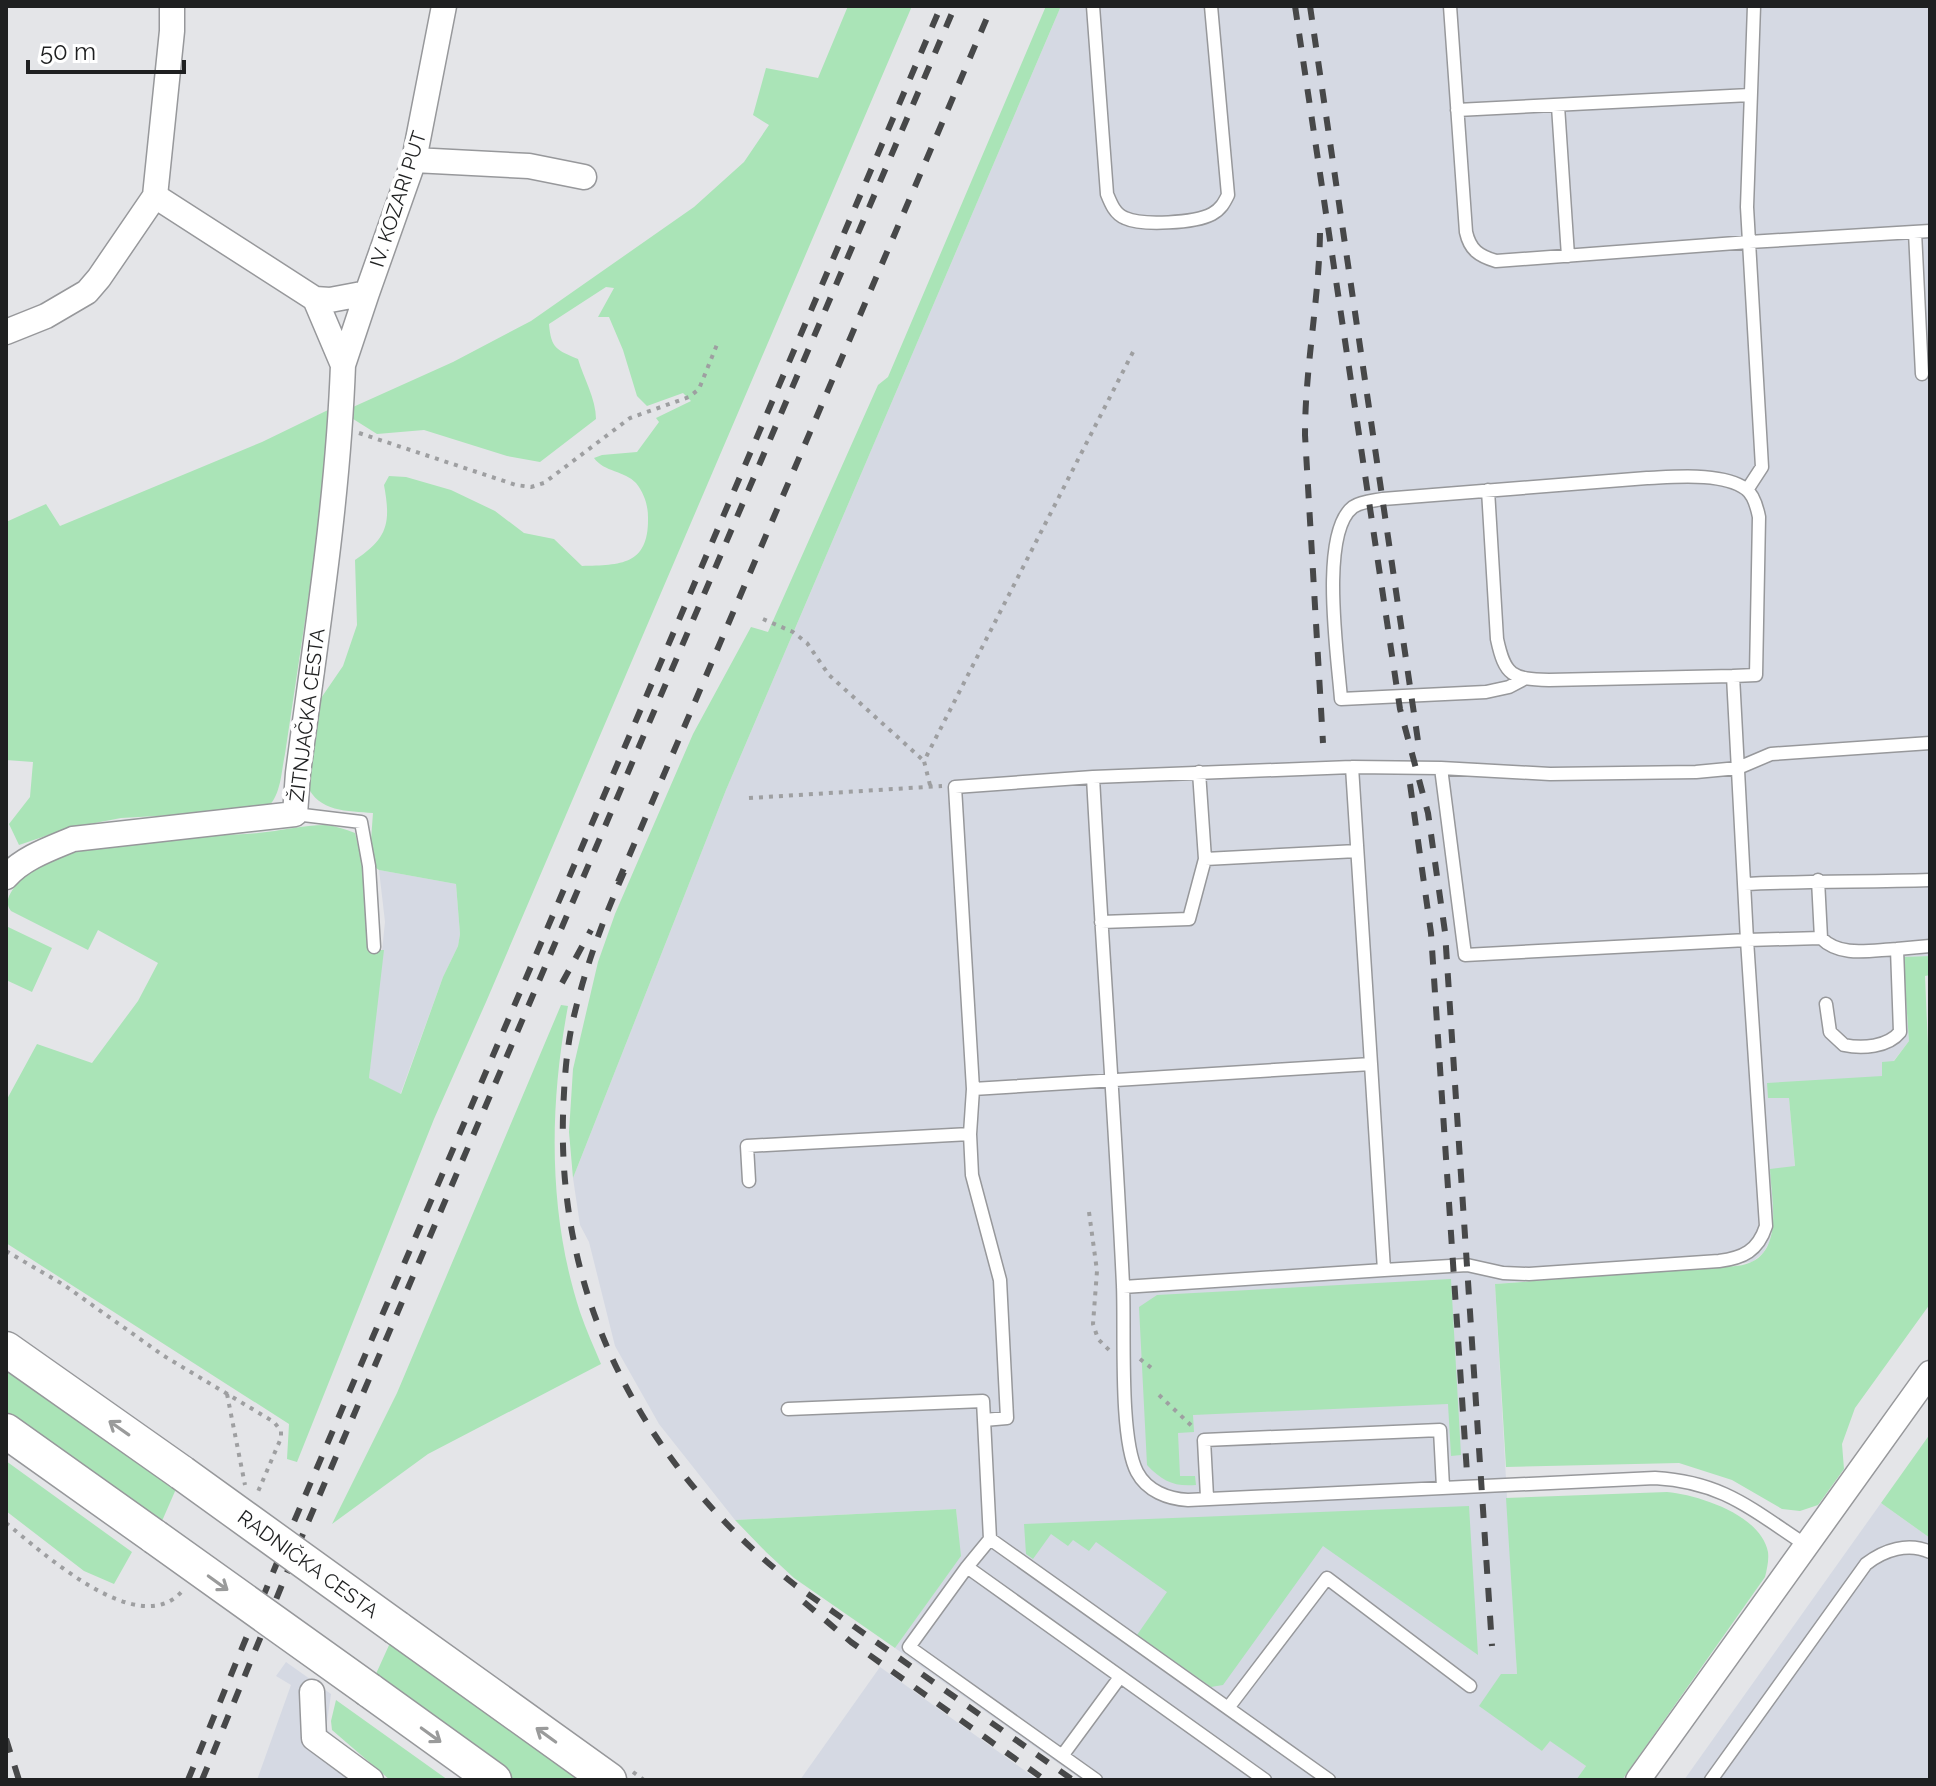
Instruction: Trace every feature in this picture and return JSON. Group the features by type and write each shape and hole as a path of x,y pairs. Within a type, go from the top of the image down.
{"main road":[{"name":"RADNIČKA CESTA","path":"6,1349 609,1780"},
{"path":"6,1431 494,1780"}],"street":[{"path":"6,332 46,316 87,292 155,196 172,6"},
{"name":"IV. KOZARI PUT","path":"315,299 330,300 367,293 414,160 444,6"},
{"path":"414,160 529,166 584,177"},
{"path":"155,196 315,299 343,365"},
{"path":"343,365 367,293"},
{"name":"ŽITNJAČKA CESTA","path":"6,877 39,853 73,839 295,814 341,431 343,365"},
{"path":"1638,1780 1930,1373"},
{"path":"312,1692 314,1738 371,1780"}],"lane":[{"path":"1093,6 1107,194 1117,213 1138,222 1211,215 1223,206 1228,195 1211,6"},
{"path":"1450,6 1466,232 1475,252 1496,261 1930,231"},
{"path":"1747,490 1762,467 1749,242 1754,6"},
{"path":"1457,110 1750,95"},
{"path":"1558,106 1568,256"},
{"path":"1915,232 1922,374"},
{"path":"1488,490 1497,639 1505,667 1510,673 1524,679 1756,675 1759,517 1755,501 1747,490 1732,483 1688,476 1488,490 1368,501 1355,506 1348,513 1340,524 1333,568 1341,699 1486,692 1509,687 1524,679"},
{"path":"1123,1287 1467,1265 1503,1273 1529,1274 1719,1261 1749,1254 1763,1235 1766,1215 1733,676"},
{"path":"984,1420 1007,1418 1000,1280 972,1175 970,1134 973,1089 955,787 1093,777 1352,767 1626,774 1738,768 1771,754 1930,743"},
{"path":"1352,767 1384,1270"},
{"path":"1441,768 1465,955 1821,938"},
{"path":"1101,922 1189,919 1205,859 1199,772"},
{"path":"1093,777 1129,1433 1137,1472 1145,1484 1173,1499 1655,1478 1683,1480 1733,1496 1806,1545"},
{"path":"295,814 361,822 369,866 374,947"},
{"path":"1205,859 1357,851"},
{"path":"1744,884 1818,880 1848,883 1930,880"},
{"path":"1818,880 1821,938 1829,947 1838,951 1930,946"},
{"path":"1826,1004 1830,1032 1844,1045 1880,1044 1896,1037 1901,1026 1897,949"},
{"path":"973,1089 1371,1064"},
{"path":"749,1181 747,1146 970,1134"},
{"path":"788,1409 983,1401 990,1539 909,1647 1096,1780"},
{"path":"1207,1497 1204,1440 1440,1430 1443,1487"},
{"path":"990,1539 1329,1780"},
{"path":"1711,1780 1866,1564 1886,1551 1900,1548 1930,1552"},
{"path":"967,1567 1265,1780"},
{"path":"1228,1708 1327,1578 1470,1686"},
{"path":"1062,1756 1120,1677"}],"path":[{"path":"341,431 369,435 516,485 531,487 544,483 630,418 689,397 699,389 718,342"},
{"path":"924,761 1134,350"},
{"path":"763,619 793,632 807,643 829,675 924,761 930,785"},
{"path":"749,798 930,785 955,787"},
{"path":"1089,1212 1097,1271 1095,1332 1112,1352 1137,1358 1154,1370"},
{"path":"227,1394 246,1491"},
{"path":"1159,1395 1209,1440"}],"shaded area":[{"path":"1061,6 1930,6 1930,956 1903,957 1909,1041 1882,1076 1789,1098 1795,1167 1773,1220 1770,1241 1763,1253 1752,1262 1495,1284 1517,1674 1542,1751 1550,1740 1586,1766 1576,1780 1082,1780 895,1648 960,1556 956,1509 735,1520 659,1424 615,1346 589,1242 580,1225 573,1178 726,790"},
{"path":"379,870 456,884 458,946 443,977 400,1095 369,1078 385,922"},
{"path":"1881,1503 1930,1538 1930,1780 1684,1780"},
{"path":"286,1662 331,1694 326,1729 382,1780 257,1780 291,1685 276,1676"},
{"path":"880,1667 1038,1780 800,1780"}],"green space":[{"path":"848,6 912,6 434,1119 297,1462 287,1459 289,1424 6,1243 6,1101 37,1044 92,1063 138,1001 158,963 98,930 88,950 11,911 9,897 19,881 34,869 62,856 101,845 145,839 258,833 317,825 355,833 361,857 370,950 384,950 369,1078 401,1094 443,977 458,946 456,884 379,870 373,866 373,813 326,805 312,794 307,785 317,704 343,666 357,625 355,560 381,537 387,520 384,485 389,476 406,477 451,490 495,511 524,533 554,539 582,566 621,563 638,553 644,545 648,517 646,504 636,483 594,458 637,452 659,422 656,418 691,401 683,393 647,406 637,396 609,317 598,317 614,288 606,287 549,324 556,348 578,359 592,396 596,419 540,462 507,456 424,430 377,434 350,417 353,407 453,362 531,321 694,207 744,162 769,125 753,115 766,68 818,78"},
{"path":"1046,6 1061,6 726,790 573,1178 569,1132 573,1069 598,962 615,914 693,734 751,627 768,632 878,385 888,377"},
{"path":"328,410 331,425 327,474 285,754 279,785 269,806 263,810 121,818 69,828 19,845 9,824 30,797 33,762 6,760 6,522 46,504 60,526 262,442"},
{"path":"6,926 52,948 32,992 6,980"},
{"path":"1930,956 1930,975 1925,976 1930,1093 1930,1304 1855,1408 1842,1444 1844,1469 1818,1505 1800,1511 1782,1509 1732,1480 1679,1463 1506,1467 1495,1284 1738,1266 1760,1256 1767,1247 1773,1222 1770,1169 1795,1166 1789,1098 1768,1098 1767,1083 1882,1076 1882,1062 1894,1061 1909,1041 1903,957"},
{"path":"561,1005 568,1006 557,1083 557,1199 570,1275 582,1319 601,1364 428,1454 332,1524 397,1393"},
{"path":"1451,1279 1461,1455 1451,1456 1448,1404 1193,1415 1194,1432 1178,1433 1180,1476 1195,1476 1196,1485 1169,1482 1147,1465 1139,1307 1157,1295"},
{"path":"6,1360 167,1475 165,1482 176,1489 162,1521 6,1418"},
{"path":"1930,1434 1930,1538 1881,1503"},
{"path":"6,1461 132,1552 114,1584 84,1571 6,1511"},
{"path":"1667,1492 1695,1497 1727,1509 1754,1527 1768,1552 1765,1577 1622,1780 1576,1780 1586,1766 1550,1741 1542,1751 1479,1706 1501,1674 1517,1674 1506,1498"},
{"path":"1469,1506 1478,1655 1323,1546 1223,1685 1211,1687 1137,1635 1167,1592 1096,1542 1089,1551 1073,1540 1068,1546 1051,1534 1033,1559 1026,1554 1024,1524"},
{"path":"956,1509 961,1556 895,1648 794,1578 735,1520"},
{"path":"390,1643 594,1780 514,1780 386,1688 375,1676"},
{"path":"336,1700 448,1780 390,1780 332,1730"}],"railway":[{"path":"188,1780 290,1531 941,6"},
{"path":"202,1780 300,1541 955,6"},
{"path":"618,882 992,6"},
{"path":"1295,6 1400,709 1428,813 1445,932 1492,1646"},
{"path":"1310,6 1418,741"},
{"path":"1320,233 1305,435 1323,743"},
{"path":"1410,784 1431,933 1467,1473"},
{"path":"624,872 595,944 578,1001 567,1056 563,1116 566,1186 576,1253 595,1318 622,1379 656,1436 696,1490 743,1540 795,1585 1073,1780"},
{"path":"562,983 591,930"},
{"path":"804,1602 851,1642 1045,1780"},
{"path":"6,1739 19,1780"}]}
